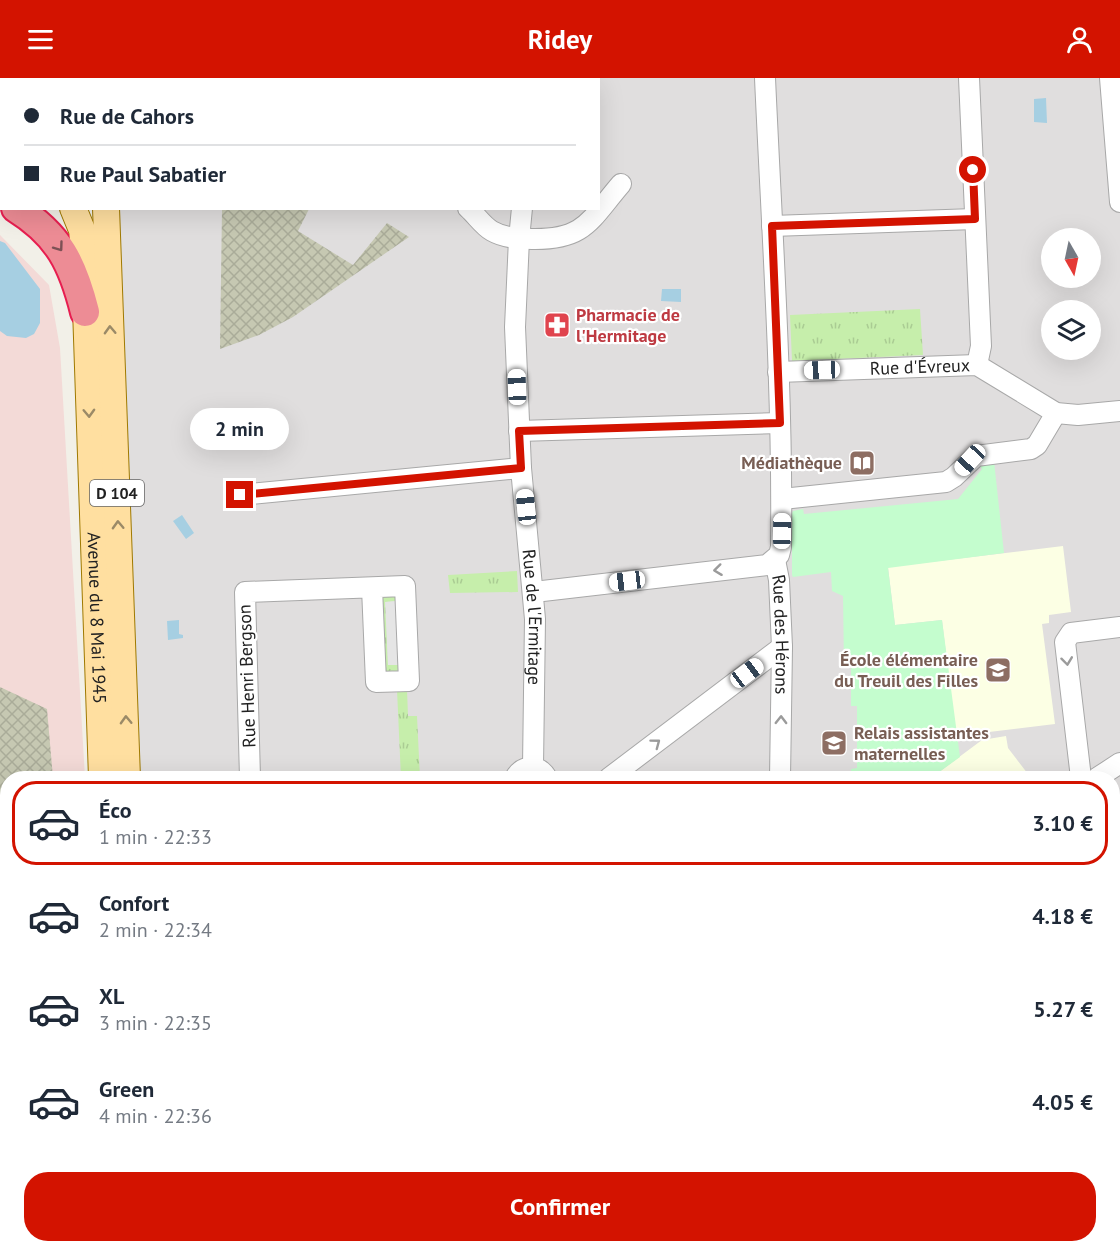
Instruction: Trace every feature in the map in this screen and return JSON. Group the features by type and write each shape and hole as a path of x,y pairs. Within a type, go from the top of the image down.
{"highway":[{"path":"19,210 41,227 64,254 78,286 85,312"}],"main road":[{"name":"Avenue du 8 Mai 1945","path":"74,210 82,230 84,250 102,771"},
{"name":"Avenue du 8 Mai 1945","path":"105,210 128,771"}],"street":[{"name":"Rue des Hérons","path":"765,78 782,499 781,547 775,560 779,580 782,647 780,771"},
{"path":"969,78 981,346 977,365"},
{"path":"1113,91 1120,202"},
{"path":"600,208 621,184"},
{"path":"470,210 489,230 502,236 543,240 573,235 584,227 599,210"},
{"name":"Rue de l'Ermitage","path":"522,210 515,327 521,468 534,592 540,771"},
{"path":"772,226 975,219"},
{"name":"Rue d'Évreux","path":"778,372 977,365 1056,413 1078,415 1120,411"},
{"path":"782,499 946,482 976,456 1031,449 1037,445 1056,413"},
{"path":"519,431 780,423"},
{"path":"240,495 521,468"},
{"path":"534,592 766,564 775,560"},
{"name":"Rue Henri Bergson","path":"250,771 245,592 405,586 409,681 376,682 372,588"},
{"path":"1080,771 1065,642 1071,633 1120,627"},
{"path":"618,771 782,647"}],"shaded area":[{"path":"600,78 1120,78 1120,771 136,771 116,210 600,210"},
{"path":"222,210 308,210 298,231 353,265 387,223 409,237 293,317 259,335 220,349"},
{"path":"0,235 49,285 60,348 85,771 0,771"},
{"name":"École élémentaire du Treuil des Filles","path":"1063,546 1071,612 1049,615 1049,623 1042,624 1055,724 956,736 942,620 895,625 888,567"},
{"path":"397,601 400,665 388,665 385,602"},
{"path":"0,687 47,709 52,771 0,771"},
{"path":"1006,736 1008,748 1026,771 940,771 982,740"}],"green space":[{"path":"920,309 923,355 792,361 790,315"},
{"path":"994,461 1004,553 888,568 895,625 942,620 960,757 941,771 851,771 857,768 857,706 851,706 851,667 844,667 843,596 832,591 831,572 793,577 792,513 803,509 804,514 958,499 982,469 977,462"},
{"path":"517,571 518,592 450,593 448,575"},
{"path":"381,596 395,596 397,601 386,602 388,665 400,665 394,673 384,671"},
{"path":"407,689 408,716 417,716 420,771 401,771 397,690"}],"water":[{"path":"1046,98 1047,123 1034,122 1034,99"},
{"path":"0,241 5,243 40,289 40,323 34,334 26,338 7,336 0,331"},
{"path":"662,289 681,289 681,302 661,301"},
{"path":"182,515 194,533 186,539 173,521"},
{"path":"179,620 179,634 183,635 183,638 168,640 167,621"}],"place":[{"name":"Pharmacie de l'Hermitage","path":"557,325"},
{"name":"Médiathèque","path":"862,463"},
{"name":"École élémentaire du Treuil des Filles","path":"998,670"},
{"name":"Relais assistantes maternelles","path":"834,743"}],"route":[{"path":"240,495 521,468 519,431 780,423 772,226 975,219 973,170"}]}
